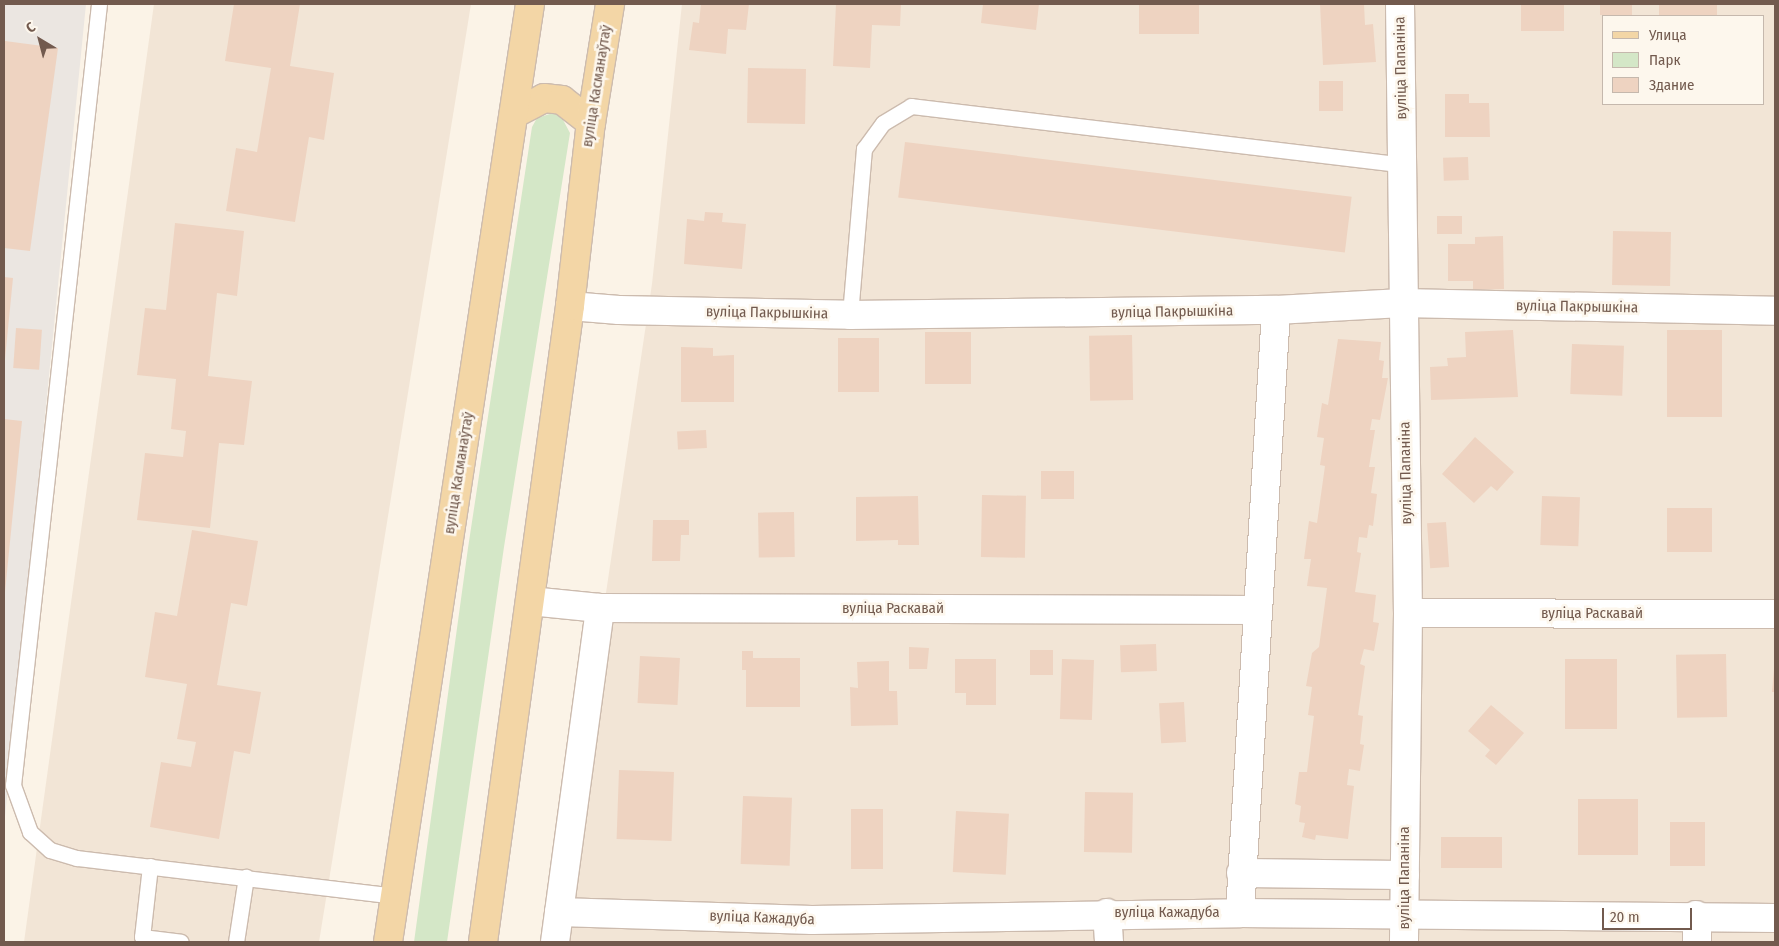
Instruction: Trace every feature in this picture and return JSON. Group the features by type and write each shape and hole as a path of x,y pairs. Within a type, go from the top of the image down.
{"main road":[{"name":"вуліца Касманаўтаў","path":"388,942 530,4"},
{"name":"вуліца Касманаўтаў","path":"483,942 570,306 591,123 610,4"},
{"path":"514,114 544,98 562,100 591,123"}],"street":[{"name":"вуліца Папаніна","path":"1400,4 1402,303 1408,614 1404,929"},
{"name":"вуліца Пакрышкіна","path":"570,306 618,310 850,315 1276,310 1402,303 1775,311"},
{"path":"1240,913 1256,610 1276,310"},
{"name":"вуліца Раскавай","path":"530,601 600,608 1256,610"},
{"path":"556,942 600,608"},
{"name":"вуліца Раскавай","path":"1408,614 1775,614"},
{"path":"1241,873 1404,875"},
{"name":"вуліца Кажадуба","path":"559,912 812,920 1107,913 1240,913 1404,929 1696,915 1775,918"},
{"path":"1107,913 1109,942"},
{"path":"1696,915 1696,942"}],"lane":[{"path":"99,4 13,785 30,832 50,850 77,858 395,896"},
{"path":"850,315 864,149 882,123 911,106 1402,165"},
{"path":"150,866 142,937 181,942"},
{"path":"236,942 246,877"}],"shaded area":[{"path":"4,4 86,4 4,827"},
{"path":"154,4 471,4 319,942 24,942"},
{"path":"682,4 1775,4 1775,942 554,942 652,284"}],"green space":[{"path":"553,113 562,118 570,133 504,547 447,942 414,942 468,548 532,127 537,118"}],"building":[{"path":"234,4 300,4 290,66 334,73 324,140 309,137 295,222 226,211 236,148 257,152 271,68 225,61"},
{"path":"701,4 749,4 746,30 728,29 726,54 689,50 693,22 699,23"},
{"path":"836,4 901,4 900,26 872,25 870,68 833,66"},
{"path":"983,4 1039,4 1036,30 981,23"},
{"path":"1139,4 1199,4 1199,34 1139,34"},
{"path":"1320,4 1364,4 1365,25 1373,24 1376,62 1323,65"},
{"path":"1521,4 1564,4 1564,31 1521,31"},
{"path":"1600,4 1632,4 1632,15 1600,15"},
{"path":"1659,4 1717,4 1717,15 1659,15"},
{"path":"5,41 58,48 30,251 4,248"},
{"path":"748,68 806,69 805,124 747,123"},
{"path":"1319,81 1343,81 1343,111 1319,111"},
{"path":"1445,94 1469,94 1469,103 1489,103 1490,137 1445,137"},
{"path":"905,142 1352,197 1345,252 898,198"},
{"path":"1468,157 1469,180 1444,181 1443,158"},
{"path":"705,212 723,213 722,222 746,224 742,269 684,264 687,219 704,221"},
{"path":"1437,216 1462,216 1462,234 1437,234"},
{"path":"175,223 244,231 237,296 217,293 208,376 252,381 244,445 219,443 210,528 137,520 145,453 183,457 186,431 171,429 176,379 137,375 145,308 166,310"},
{"path":"1613,231 1671,232 1670,286 1612,285"},
{"path":"1503,236 1504,289 1473,290 1473,281 1448,281 1448,244 1475,244 1475,237"},
{"path":"4,277 13,278 5,359 4,359"},
{"path":"16,328 42,330 39,370 13,368"},
{"path":"1513,330 1518,397 1431,400 1430,367 1448,366 1447,358 1466,357 1465,332"},
{"path":"1667,330 1722,330 1722,417 1667,417"},
{"path":"925,332 971,332 971,384 925,384"},
{"path":"1132,335 1133,400 1090,401 1089,336"},
{"path":"838,338 879,338 879,392 838,392"},
{"path":"1338,339 1381,342 1379,360 1384,361 1382,378 1388,378 1380,420 1372,419 1370,430 1375,430 1369,467 1375,467 1371,493 1377,494 1373,526 1369,525 1367,538 1359,537 1357,552 1361,553 1355,592 1376,595 1373,622 1379,623 1374,651 1364,649 1360,664 1365,666 1358,715 1363,716 1360,744 1364,745 1360,771 1349,769 1347,785 1354,786 1348,839 1316,835 1315,840 1302,837 1305,823 1299,822 1301,806 1295,804 1299,772 1307,772 1314,716 1308,715 1312,687 1306,686 1312,653 1319,647 1327,588 1307,586 1311,559 1304,559 1309,521 1317,523 1325,466 1320,465 1324,438 1317,437 1322,403 1328,405"},
{"path":"1572,344 1624,346 1622,396 1570,394"},
{"path":"681,347 713,348 713,356 734,355 734,402 681,402"},
{"path":"4,419 22,421 5,592 4,592"},
{"path":"706,430 707,448 678,449 677,432"},
{"path":"1475,437 1514,472 1497,491 1491,486 1474,503 1442,474"},
{"path":"1041,471 1074,471 1074,499 1041,499"},
{"path":"982,495 1026,496 1025,558 981,557"},
{"path":"918,496 919,545 898,545 898,540 856,541 856,497"},
{"path":"1542,496 1580,497 1578,546 1540,545"},
{"path":"1667,508 1712,508 1712,552 1667,552"},
{"path":"794,512 795,557 759,558 758,513"},
{"path":"653,520 689,520 689,535 681,535 680,561 652,561"},
{"path":"1446,522 1449,567 1430,568 1427,523"},
{"path":"192,530 258,541 247,606 231,603 217,685 261,692 250,754 234,751 219,839 150,827 161,762 191,767 196,742 177,739 187,684 145,677 155,612 177,616"},
{"path":"1156,644 1157,671 1121,672 1120,645"},
{"path":"909,647 929,648 927,669 909,669"},
{"path":"1030,650 1053,650 1053,675 1030,675"},
{"path":"742,651 753,651 753,658 800,658 800,707 746,707 746,670 742,670"},
{"path":"1726,654 1727,717 1677,718 1676,655"},
{"path":"640,656 680,658 677,705 638,703"},
{"path":"955,659 996,659 996,705 966,705 966,693 955,693"},
{"path":"1062,659 1094,660 1092,720 1060,719"},
{"path":"1565,659 1617,659 1617,729 1565,729"},
{"path":"889,661 889,691 897,691 898,725 851,726 850,687 858,688 857,662"},
{"path":"1774,669 1775,692 1772,692"},
{"path":"1184,702 1186,742 1161,743 1159,703"},
{"path":"1491,705 1524,733 1496,765 1485,756 1490,750 1468,731"},
{"path":"619,770 674,772 672,841 617,839"},
{"path":"1085,792 1133,793 1132,853 1084,852"},
{"path":"743,796 792,798 790,866 741,864"},
{"path":"1578,799 1638,799 1638,855 1578,855"},
{"path":"851,809 883,809 883,869 851,869"},
{"path":"956,811 1009,814 1006,875 953,872"},
{"path":"1670,822 1705,822 1705,866 1670,866"},
{"path":"1441,837 1502,837 1502,868 1441,868"}]}
